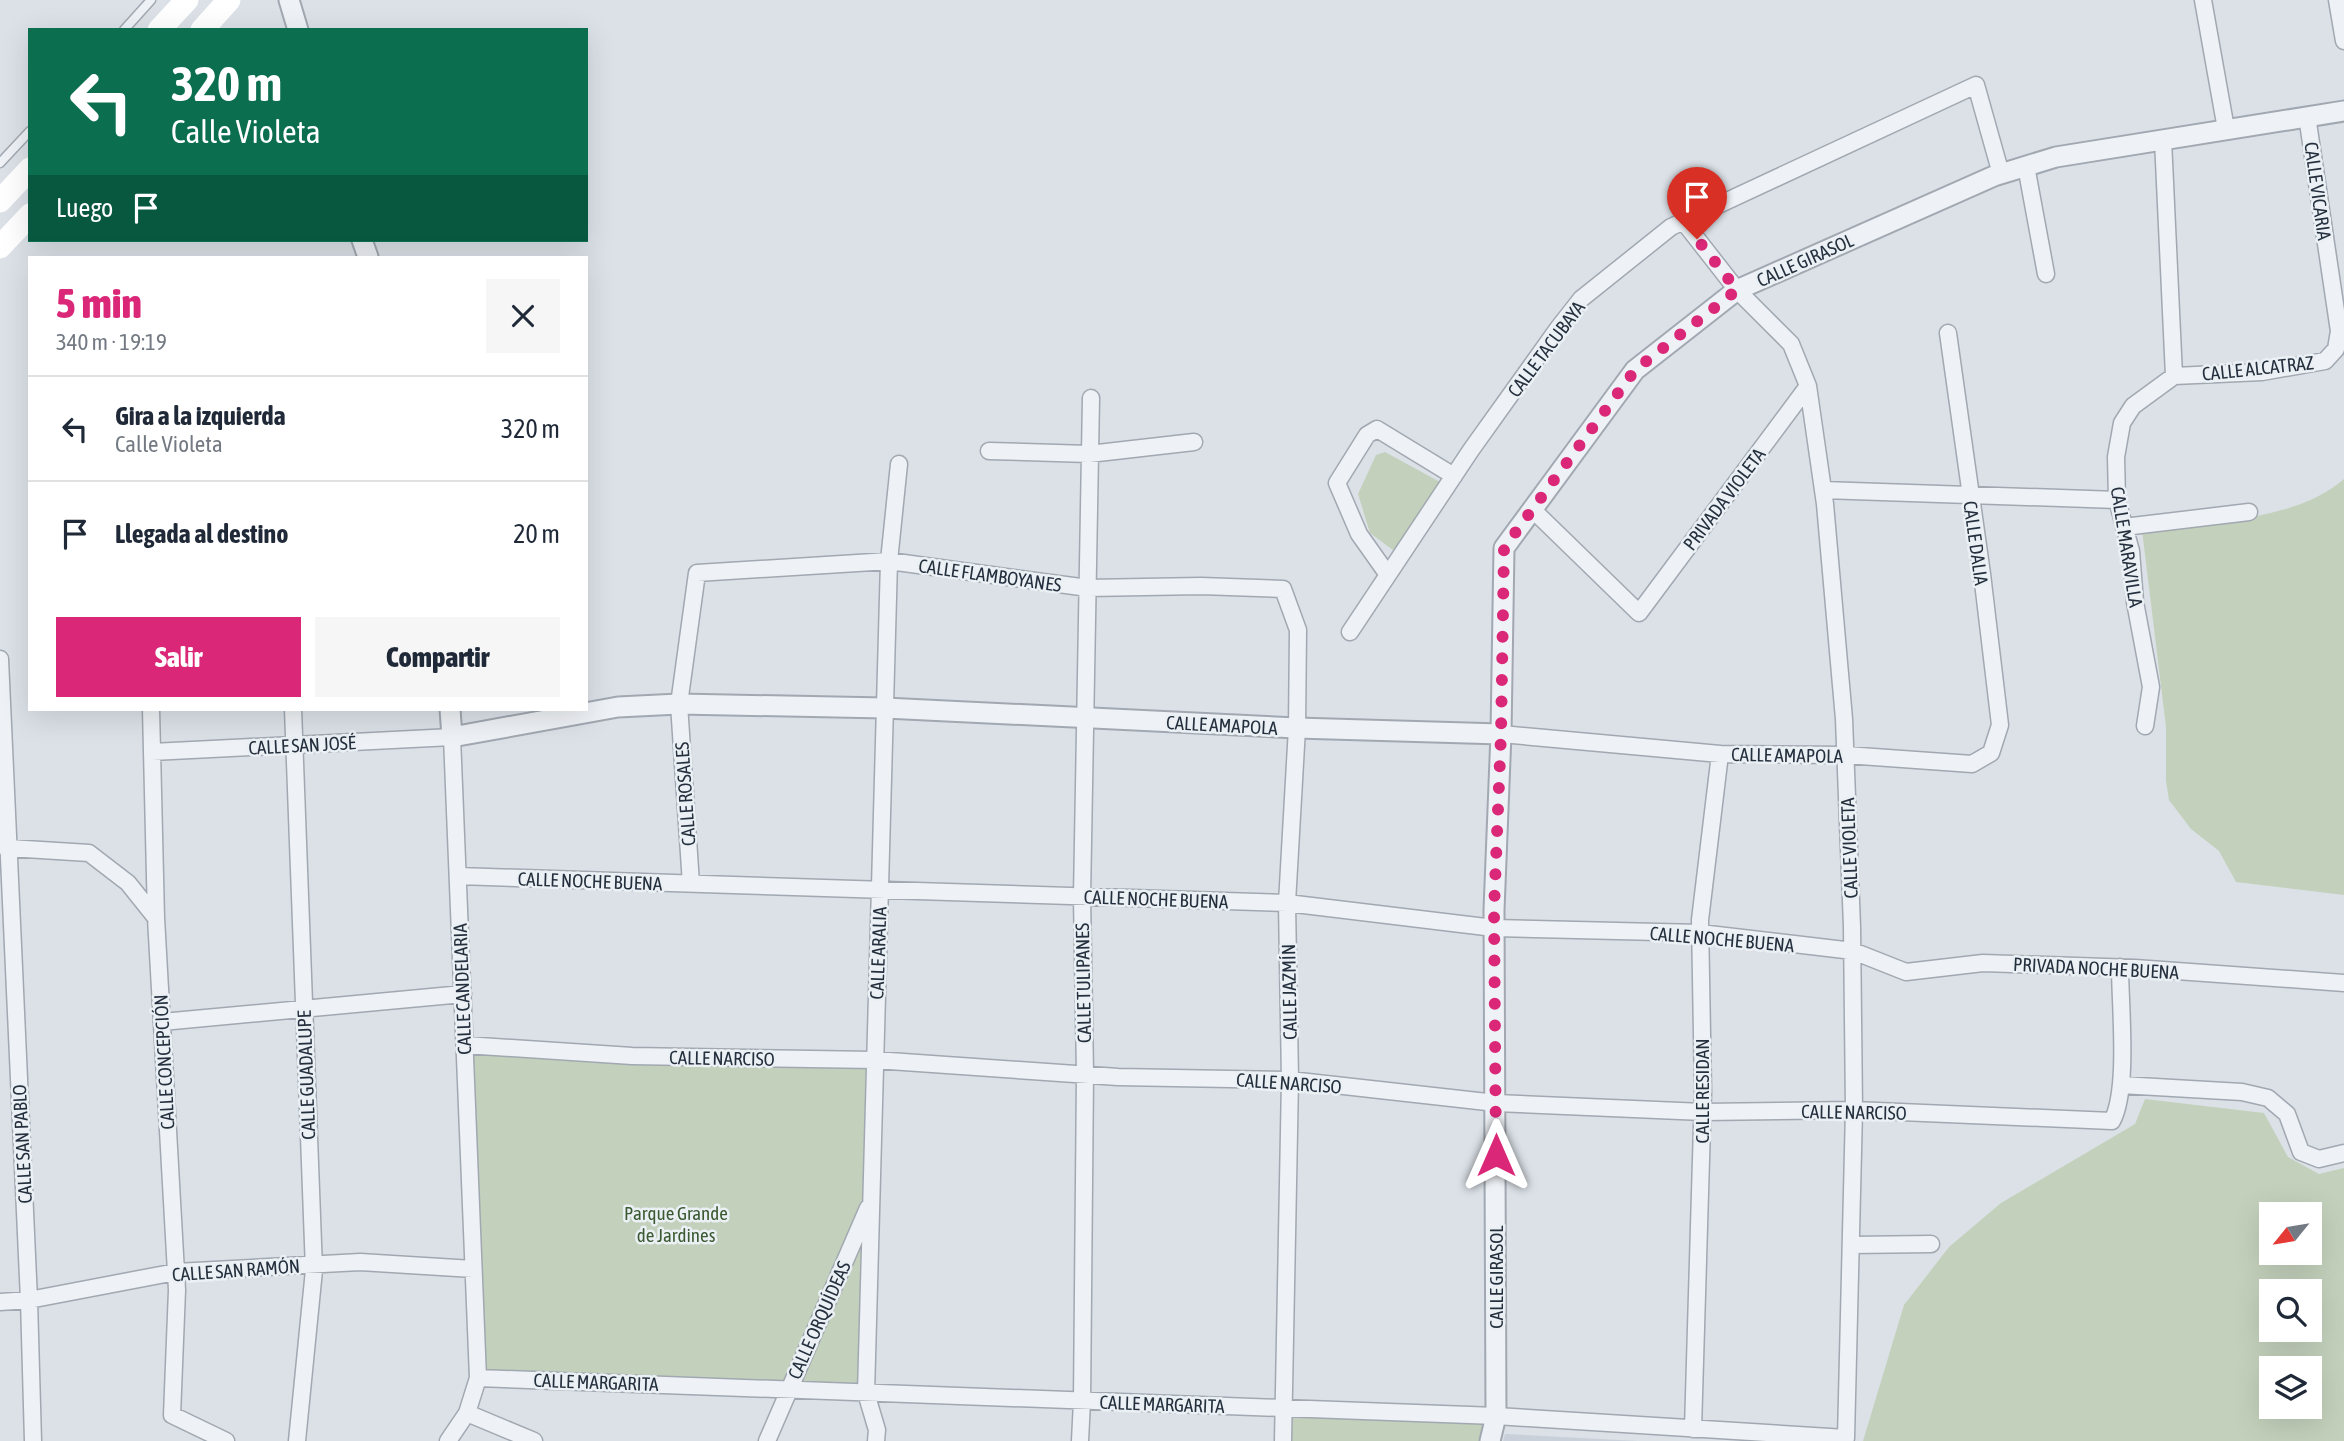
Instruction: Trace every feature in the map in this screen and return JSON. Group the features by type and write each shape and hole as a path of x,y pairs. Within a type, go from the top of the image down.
{"main road":[{"path":"161,28 187,0"},
{"path":"204,28 229,0"},
{"path":"0,201 28,171"},
{"path":"0,247 28,217"}],"street":[{"path":"289,0 297,28"},
{"path":"2203,0 2227,130"},
{"path":"2337,0 2344,41"},
{"name":"CALLE TACUBAYA","path":"1350,632 1454,476 1581,299 1671,227 1976,85 2001,174"},
{"name":"CALLE GIRASOL","path":"1490,1441 1496,1416 1494,928 1504,548 1635,370 1737,290 2001,174 2056,156 2344,111"},
{"name":"CALLE VICARIA","path":"2307,117 2339,331 2336,349"},
{"path":"2163,140 2174,376"},
{"path":"2026,166 2046,274"},
{"name":"CALLE VIOLETA","path":"1683,221 1737,290 1791,344 1808,386 1823,490 1846,755 1853,951 1854,1110 1846,1438"},
{"name":"CALLE DALIA","path":"1948,333 2000,724 1991,753"},
{"name":"CALLE ALCATRAZ","path":"2174,376 2275,370 2325,361 2336,349"},
{"name":"CALLE MARAVILLA","path":"2144,726 2151,687 2135,602 2130,551 2118,500 2116,457 2122,423 2133,406 2174,376"},
{"name":"PRIVADA VIOLETA","path":"1532,509 1639,613 1808,386"},
{"name":"CALLE TULIPANES","path":"1080,1441 1085,1074 1082,897 1091,398"},
{"path":"1388,575 1359,534 1337,484 1367,435 1377,429 1454,476"},
{"path":"989,451 1089,454 1194,442"},
{"name":"CALLE ARALIA","path":"876,1441 877,1430 866,1392 889,561 899,464"},
{"path":"1823,490 2118,500"},
{"path":"2124,527 2249,512"},
{"name":"CALLE FLAMBOYANES","path":"697,573 889,561 1088,588 1201,586 1283,589"},
{"name":"CALLE ROSALES","path":"691,884 680,704 697,573"},
{"name":"CALLE JAZMÍN","path":"1283,589 1298,629 1297,728 1287,904 1290,1080 1283,1441"},
{"name":"CALLE SAN PABLO","path":"0,659 4,847 29,1300 33,1441"},
{"name":"CALLE AMAPOLA","path":"452,737 618,707 680,704 885,708 1297,728 1501,734 1720,754 1846,755 1972,764 1991,753"},
{"name":"CALLE CONCEPCIÓN","path":"151,711 156,918 176,1272 172,1415 226,1441"},
{"name":"CALLE GUADALUPE","path":"293,711 313,1265 298,1441"},
{"name":"CALLE CANDELARIA","path":"450,711 478,1378"},
{"name":"CALLE SAN JOSÉ","path":"152,752 452,737"},
{"name":"CALLE RESIDAN","path":"1693,1429 1703,1112 1700,933 1720,754"},
{"path":"4,847 89,853 128,883 156,918"},
{"name":"CALLE NOCHE BUENA","path":"458,876 1287,904 1494,928 1700,933 1853,951"},
{"name":"PRIVADA NOCHE BUENA","path":"1853,951 1906,972 1983,963 2120,967 2344,983"},
{"path":"2120,967 2121,1085 2242,1092 2268,1098 2287,1114 2301,1152 2319,1159 2344,1153"},
{"path":"162,1022 463,994"},
{"name":"CALLE NARCISO","path":"465,1045 632,1056 875,1060 1085,1074 1290,1080 1496,1103 1703,1112 1854,1110 2112,1121 2119,1108 2121,1085"},
{"name":"CALLE ORQUÍDEAS","path":"766,1441 872,1199"},
{"path":"1851,1245 1931,1244"},
{"name":"CALLE SAN RAMÓN","path":"0,1302 29,1300 176,1272 360,1262 473,1269"},
{"path":"448,1441 467,1413 478,1378"},
{"name":"CALLE MARGARITA","path":"478,1378 1496,1416 1846,1438"},
{"path":"467,1413 534,1441"}],"lane":[{"path":"126,28 151,0"},
{"path":"0,163 28,133"}],"shaded area":[{"path":"1505,1434 1638,1441 1503,1441"}],"green space":[{"path":"1385,452 1440,482 1440,493 1397,553 1370,533 1358,494 1376,455"},
{"path":"2344,479 2344,895 2236,882 2219,851 2191,829 2169,800 2166,781 2166,727 2142,530 2221,522 2275,512 2324,493"},
{"name":"Parque Grande de Jardines","path":"465,1045 875,1060 866,1393 478,1378"},
{"path":"2145,1099 2264,1113 2288,1157 2319,1174 2344,1168 2344,1441 1863,1441 1904,1305 1949,1247 2001,1203 2135,1124"},
{"path":"1284,1408 1496,1416 1490,1441 1284,1441"}],"route":[{"path":"1496,1155 1494,910 1501,734 1504,548 1635,370 1737,290 1697,239"}]}
